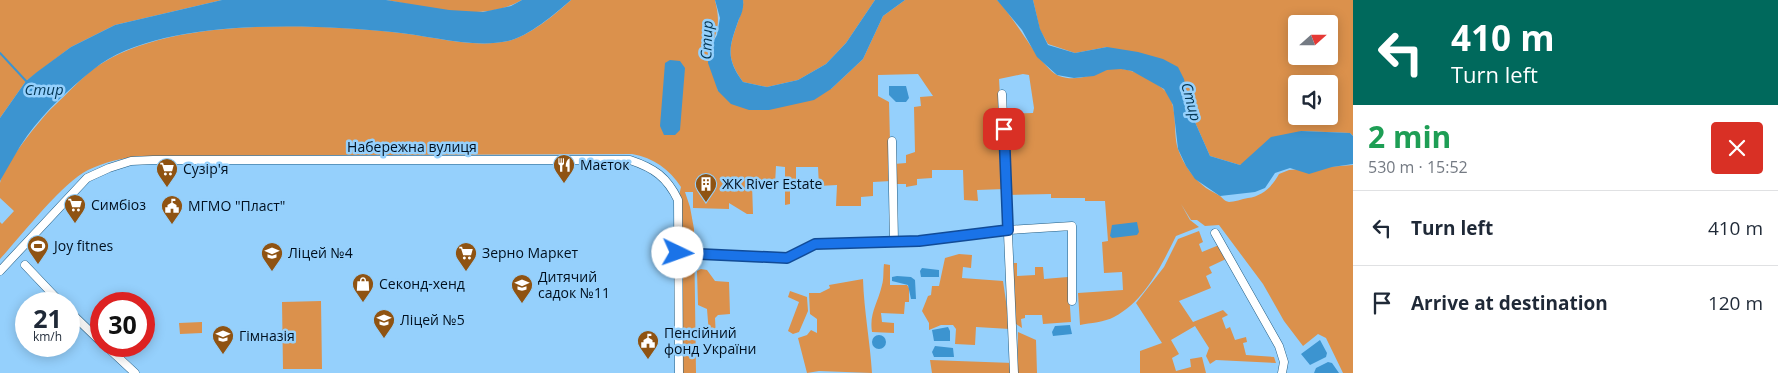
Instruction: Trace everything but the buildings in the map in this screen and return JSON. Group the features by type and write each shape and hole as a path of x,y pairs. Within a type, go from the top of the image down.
{"street":[{"path":"1002,94 1014,373"},
{"path":"892,140 894,241"},
{"name":"Набережна вулиця","path":"0,271 87,178 108,168 131,162 153,160 630,160 648,166 664,176 678,200 679,373"},
{"path":"678,253 787,258 815,244 919,241 1008,230 1072,226 1072,301"},
{"path":"1215,233 1279,346 1284,362 1282,373"},
{"path":"25,265 51,292"},
{"path":"80,322 90,331"},
{"path":"118,357 135,373"}],"shaded area":[{"path":"0,0 222,0 115,25 71,47 26,81 0,118"},
{"path":"386,0 522,0 490,11 472,12 437,9"},
{"path":"571,0 715,0 718,25 709,49 718,91 831,89 863,59 883,16 905,0 997,0 1044,63 1059,76 1077,78 1106,70 1121,69 1143,76 1162,88 1171,100 1176,142 1189,171 1208,189 1226,201 1233,202 1258,195 1270,187 1279,174 1289,170 1353,165 1353,373 1343,373 1326,338 1318,334 1303,346 1284,321 1263,284 1219,225 1205,226 1197,220 1191,220 1181,204 1190,220 1199,227 1176,236 1151,282 1135,302 1114,317 1080,325 1078,293 1123,290 1122,272 1104,273 1102,242 1108,241 1105,201 1085,201 1085,198 1051,198 1051,194 1005,195 1005,189 977,190 978,201 964,200 963,170 932,170 932,178 917,179 917,185 906,187 906,184 896,184 894,164 906,163 906,155 915,152 914,107 921,106 920,97 933,96 918,74 878,75 878,96 889,102 891,181 873,182 873,196 861,197 861,206 836,206 837,185 819,186 818,167 796,167 796,182 790,183 790,204 785,205 785,167 776,166 775,184 752,184 753,214 747,214 729,203 729,209 693,208 693,192 685,192 694,229 696,373 679,373 678,200 681,187 660,165 647,158 632,154 140,156 127,158 88,170 66,186 0,259 0,222 2,224 14,211 0,198 0,183 8,166 40,121 74,86 96,67 126,51 161,39 199,32 280,26 358,29 450,41 494,43 516,39 524,35 542,24","holes":["1023,74 1029,75 1034,108 1033,113 1001,114 999,79"]},
{"path":"743,0 875,0 846,43 826,64 798,80 767,87 743,82 731,58 731,45 742,10"},
{"path":"1033,0 1353,0 1353,136 1350,133 1301,131 1240,165 1210,156 1191,113 1188,98 1107,47 1075,53 1048,44 1040,30"},
{"path":"1199,231 1203,242 1199,244 1202,252 1219,245 1226,259 1209,267 1212,273 1206,276 1211,288 1179,301 1193,322 1223,310 1228,315 1222,318 1226,329 1230,327 1235,340 1246,337 1247,342 1243,343 1246,355 1274,357 1276,363 1216,360 1210,364 1206,356 1209,348 1195,326 1171,340 1179,354 1172,358 1176,371 1191,367 1190,359 1202,357 1206,373 1140,373 1140,351 1162,343 1136,303 1164,267 1178,239"},
{"path":"959,254 972,255 971,268 963,267 962,278 1003,281 1010,329 976,327 975,345 955,344 956,329 953,325 941,325 929,330 929,323 922,311 928,296 931,295 932,286 939,286 945,258"},
{"path":"1010,263 1017,263 1017,276 1035,275 1035,267 1043,267 1044,279 1068,277 1071,322 1043,324 1042,315 1025,315 1025,318 1021,319 1022,328 1013,322"},
{"path":"884,264 890,265 890,285 907,285 909,288 909,302 905,302 904,314 881,313 882,322 894,323 894,333 872,332 871,325 874,308 883,283"},
{"path":"701,269 707,270 715,281 729,282 730,314 718,315 715,318 716,338 709,334 707,309 698,305 697,271"},
{"path":"863,279 872,373 819,371 807,373 798,338 807,335 811,330 817,333 817,319 810,314 809,293 820,293 830,288 829,285"},
{"path":"790,291 807,297 808,311 799,332 793,334 788,331 799,302 788,297"},
{"path":"321,301 322,369 283,369 282,302"},
{"path":"202,322 202,333 180,334 179,323"},
{"path":"1018,332 1036,340 1037,373 1017,373"},
{"path":"930,360 1013,363 1013,373 932,373"}],"water":[{"name":"Стир","path":"222,0 386,0 449,10 483,12 511,6 522,0 571,0 524,35 516,39 494,43 450,41 359,29 280,26 196,32 156,40 122,52 94,69 67,92 27,136 0,181 0,118 26,81 37,72 71,47 115,25"},
{"name":"Стир","path":"715,0 743,0 742,10 731,45 730,52 733,66 743,82 767,87 798,80 826,64 846,43 875,0 905,0 883,16 863,59 831,89 814,100 769,110 749,110 731,104 718,91 708,63 709,49 717,35 720,18"},
{"name":"Стир","path":"997,0 1033,0 1040,29 1048,45 1075,53 1107,47 1138,52 1163,59 1178,67 1184,79 1191,113 1210,156 1240,165 1271,137 1301,131 1350,133 1353,136 1353,164 1332,167 1309,174 1290,168 1275,173 1265,188 1255,192 1220,196 1195,179 1186,166 1178,149 1173,105 1164,89 1132,71 1121,69 1107,70 1094,76 1074,78 1057,75 1037,57 1022,30"},
{"path":"670,60 680,61 685,68 680,130 675,135 664,135 660,126 665,63"},
{"path":"889,86 906,86 909,98 906,102 896,102 889,95"},
{"path":"1137,222 1139,232 1137,235 1112,238 1110,236 1112,225"},
{"path":"922,268 939,270 939,277 921,277 920,271"},
{"path":"892,277 911,277 915,280 916,299 911,299 908,285 892,281"},
{"path":"1070,325 1072,334 1053,336 1052,332 1055,326"},
{"path":"948,327 950,341 934,341 932,330"},
{"path":"876,335 882,335 886,342 882,349 876,349 872,345 872,339"},
{"path":"1320,340 1327,353 1326,357 1310,365 1301,354"},
{"path":"935,346 953,348 954,357 934,357 932,352"},
{"path":"1328,362 1332,363 1339,373 1314,373 1316,368"}],"waterway":[{"path":"0,53 27,82"}],"place":[{"name":"Маєток","path":"564,184"},
{"name":"Сузір'я","path":"167,188"},
{"name":"ЖК River Estate","path":"706,203"},
{"name":"Симбіоз","path":"75,224"},
{"name":"МГМО \"Пласт\"","path":"172,225"},
{"name":"Joy fitnes","path":"38,265"},
{"name":"Ліцей №4","path":"272,272"},
{"name":"Зерно Маркет","path":"466,272"},
{"name":"Секонд-хенд","path":"363,303"},
{"name":"Дитячий садок №11","path":"522,304"},
{"name":"Ліцей №5","path":"384,339"},
{"name":"Гімназія","path":"223,355"},
{"name":"Пенсійний фонд України","path":"648,360"}],"route":[{"path":"678,253 787,258 815,244 919,241 1008,230 1004,129"}]}
